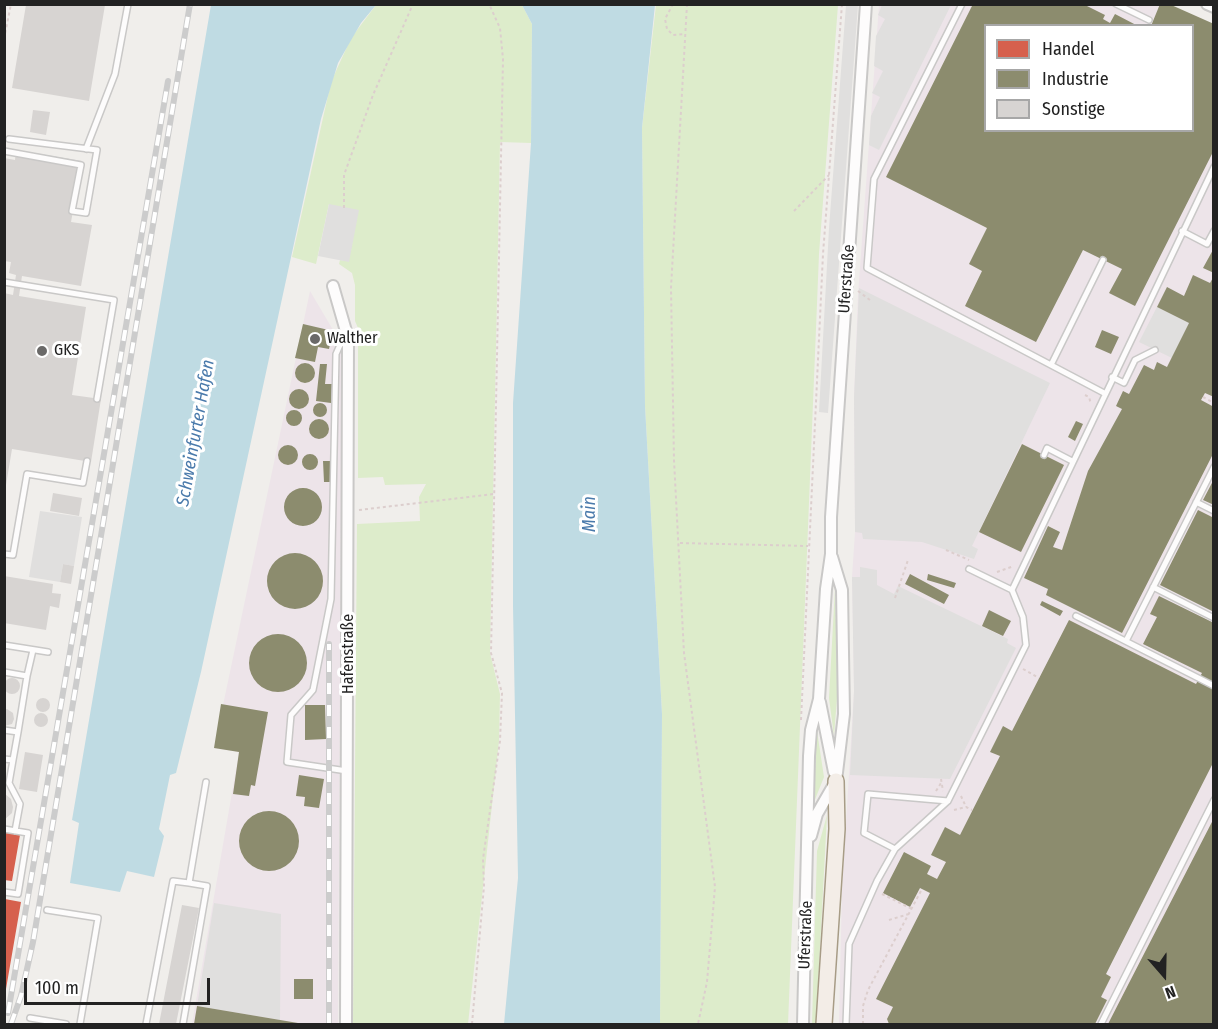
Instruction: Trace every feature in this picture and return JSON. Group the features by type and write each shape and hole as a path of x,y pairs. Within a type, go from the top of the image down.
{"main road":[{"path":"824,1024 828,930 837,829 836,781"}],"street":[{"name":"Uferstraße","path":"803,1024 810,739 819,699 826,589 831,554 832,505 866,4"},
{"path":"1207,4 1214,7"},
{"name":"Hafenstraße","path":"333,286 348,338 349,771 346,1024"},
{"name":"Uferstraße","path":"808,845 817,814 836,781 844,682 842,590 831,554"},
{"name":"Uferstraße","path":"819,699 836,781"}],"lane":[{"path":"86,149 115,75 128,4"},
{"path":"962,4 874,179 867,268 1104,393"},
{"path":"1116,4 1149,20"},
{"path":"4,151 81,165 72,211 86,213 97,150 9,139"},
{"path":"1012,590 1104,393 1214,167"},
{"path":"1182,231 1207,244 1214,231"},
{"path":"1051,364 1103,260"},
{"path":"4,282 114,300 97,399"},
{"path":"348,338 340,345 336,354 331,599 313,690 291,715 287,762 349,771"},
{"path":"1112,377 1124,383 1136,360 1155,350"},
{"path":"334,419 348,420"},
{"path":"1044,455 1047,448 1072,461"},
{"path":"4,554 13,555 27,474 83,483 87,461"},
{"path":"1126,641 1214,467"},
{"path":"1196,502 1214,511"},
{"path":"846,1024 849,944 877,881 895,849 948,801 1026,645 1023,617 1012,590 969,569"},
{"path":"1153,587 1214,618"},
{"path":"1076,616 1214,686"},
{"path":"4,645 48,652"},
{"path":"15,831 20,804 9,783 33,650"},
{"path":"4,672 27,676"},
{"path":"4,730 18,732"},
{"path":"4,759 13,760"},
{"path":"189,883 206,782"},
{"path":"895,849 864,833 868,794 948,801"},
{"path":"1101,1024 1214,800"},
{"path":"4,829 28,833 18,894 4,892"},
{"path":"146,1024 173,881 207,886 183,1024"},
{"path":"47,910 98,918 80,1024"},
{"path":"30,1018 66,1024"}],"path":[{"path":"4,39 11,4"},
{"path":"344,208 344,175 373,95 412,4"},
{"path":"472,1024 484,886 483,859 501,741 502,693 491,653 503,58 500,28 489,4"},
{"path":"674,4 665,20 667,29 673,35 685,34"},
{"path":"687,4 671,288 674,460 684,652 715,887 706,982 698,1024"},
{"path":"800,725 829,175 842,4"},
{"path":"794,211 829,175"},
{"path":"1085,395 1089,397 1092,407"},
{"path":"1203,397 1214,404"},
{"path":"349,511 494,494"},
{"path":"680,543 808,546"},
{"path":"946,550 971,561"},
{"path":"895,598 908,560"},
{"path":"1021,668 1039,678"},
{"path":"941,779 943,791"},
{"path":"954,810 971,809 963,804 960,794"},
{"path":"863,1024 865,998 922,889"},
{"path":"889,920 909,914"}],"shaded area":[{"path":"846,5 858,5 828,413 819,412 829,228"},
{"path":"879,5 1169,5 1214,24 1213,1024 839,1024 842,889 854,691 852,577 855,532 854,397 858,295"},
{"path":"882,5 951,5 879,150 869,145 871,116 880,97 872,93 883,71 874,66 876,36 885,19 878,15"},
{"path":"329,204 359,210 349,262 318,256"},
{"path":"859,288 1050,383 972,546 978,549 974,559 922,542 863,539 862,533 855,532 854,397"},
{"name":"Walther","path":"310,291 339,340 342,353 338,1024 192,1024 239,752 214,748"},
{"path":"1157,307 1189,323 1172,358 1139,342"},
{"path":"40,511 82,517 74,566 63,564 60,582 29,577"},
{"path":"860,567 877,570 877,585 894,594 898,586 1008,639 1007,643 1016,648 950,779 850,775 854,691 852,577 860,577"},
{"path":"214,903 281,914 280,1020 197,1006"}],"green space":[{"path":"376,5 522,5 532,24 531,143 500,142 490,653 500,694 499,741 468,1024 353,1024 357,524 420,521 419,497 426,484 385,485 383,477 358,478 358,328 355,321 355,285 352,273 339,264 340,260 349,261 329,204 316,264 292,257 331,82 351,38"},
{"path":"656,5 838,5 819,254 788,1024 660,1024 662,714 645,406 642,128"},
{"path":"835,588 838,686 834,736 829,698"},
{"path":"817,731 824,777 814,802 816,733"},
{"path":"827,815 816,1024 812,1024 817,851"}],"water":[{"name":"Schweinfurter Hafen","path":"211,5 376,5 361,23 338,63 321,119 201,672 176,773 170,775 159,829 164,836 154,877 127,871 120,892 70,883 79,823 72,820"},
{"name":"Main","path":"522,5 655,5 642,128 645,406 662,714 660,1024 504,1024 518,878 513,606 513,403 531,143 532,24"}],"building: Handel":[{"path":"4,832 20,835 12,881 4,880"},
{"path":"5,899 21,902 6,989 5,989"}],"building: Industrie":[{"path":"973,4 1083,4 1105,15 1103,19 1110,23 1115,14 1134,24 984,24 984,132 1194,132 1194,24 1152,24 1160,4 1169,4 1214,24 1214,150 1135,306 1109,293 1122,269 1083,250 1036,342 965,306 982,271 969,264 987,228 886,177"},
{"path":"1214,248 1214,273 1203,268"},
{"path":"1193,275 1210,283 1214,276 1214,397 1205,393 1201,400 1214,407 1214,452 1122,633 1046,595 1048,589 1024,578 1048,526 1060,532 1053,547 1062,550 1088,471 1122,409 1116,406 1123,391 1129,394 1144,365 1154,370 1157,362 1167,367 1189,323 1157,307 1167,287 1184,296"},
{"name":"Walther","path":"303,324 333,331 329,349 318,347 315,362 295,358"},
{"path":"1102,330 1119,337 1111,354 1095,347"},
{"path":"301,363 309,363 315,369 315,377 309,383 301,383 295,377 295,369"},
{"path":"320,364 327,364 325,384 332,384 331,403 316,401"},
{"path":"295,389 303,389 309,395 309,403 303,409 295,409 289,403 289,395"},
{"path":"317,403 323,403 327,410 323,417 317,417 313,413 313,407"},
{"path":"291,410 297,410 302,418 300,424 291,426 286,421 286,415"},
{"path":"315,419 323,419 329,425 329,433 323,439 315,439 309,433 309,425"},
{"path":"1076,421 1083,424 1075,441 1068,437"},
{"path":"1022,444 1064,465 1021,552 979,532"},
{"path":"284,445 292,445 298,451 298,459 292,465 284,465 278,459 278,451"},
{"path":"310,454 316,456 318,462 316,468 310,470 304,468 302,462 304,456"},
{"path":"323,461 336,461 337,482 324,482"},
{"path":"1214,479 1214,505 1203,500"},
{"path":"303,488 310,489 316,494 321,500 321,514 316,520 310,525 303,526 296,525 290,520 285,514 284,507 285,500 290,494 296,489"},
{"path":"1198,510 1214,518 1214,612 1160,585"},
{"path":"289,553 301,553 315,561 323,575 321,592 315,601 301,609 289,609 272,597 267,587 267,575 279,558"},
{"path":"910,574 949,595 944,604 905,584"},
{"path":"928,574 956,583 954,588 927,580"},
{"path":"1159,596 1214,623 1214,761 1106,974 1111,977 1101,997 1107,1000 1095,1024 889,1024 887,1019 893,1007 876,999 930,893 920,888 910,907 883,893 904,852 931,866 927,874 937,879 946,862 931,855 945,827 960,835 1000,756 990,752 1003,726 1012,731 1069,620 1196,684 1202,673 1143,644 1157,617 1150,614"},
{"path":"1042,601 1063,611 1060,616 1040,605"},
{"path":"989,610 1011,621 1003,636 982,626"},
{"path":"278,634 289,636 302,647 307,663 305,674 294,687 278,692 267,690 254,679 249,663 251,652 262,639"},
{"path":"221,704 268,712 255,786 251,785 249,796 233,794 239,752 214,748"},
{"path":"305,705 325,705 326,739 305,740"},
{"path":"299,775 324,779 319,808 304,806 305,797 296,796"},
{"path":"269,811 281,813 294,824 299,841 297,853 286,866 269,871 257,869 244,858 239,841 241,829 252,816"},
{"path":"1214,818 1214,1024 1108,1024 1129,983"},
{"path":"294,979 313,979 313,999 294,999"},
{"path":"197,1006 298,1023 298,1024 194,1024"}],"building: Sonstige":[{"path":"26,5 105,5 89,101 12,88"},
{"path":"33,110 50,112 46,135 30,132"},
{"path":"16,150 82,161 71,222 92,225 81,286 22,276 19,296 86,307 72,395 101,399 91,462 12,449 6,485 4,293 13,295 16,275 9,273 11,262 4,261 4,158 15,160"},
{"path":"53,493 82,498 79,516 50,511"},
{"path":"63,564 74,566 71,584 60,582"},
{"path":"4,576 53,584 52,593 61,594 59,608 50,606 46,630 4,623"},
{"path":"12,678 18,680 20,686 18,692 12,694 6,692 4,686 6,680"},
{"path":"40,698 46,698 50,705 46,712 40,712 36,708 36,702"},
{"path":"7,709 13,713 14,719 12,724 4,726 4,710"},
{"path":"38,713 44,713 48,720 44,727 38,727 34,723 34,717"},
{"path":"25,752 43,755 37,792 19,789"},
{"path":"4,793 11,799 13,807 12,813 4,820"},
{"path":"182,905 199,908 176,1024 159,1024"}],"railway":[{"path":"11,1024 21,996 33,942 190,4"},
{"path":"8,1013 168,81"},
{"path":"329,644 329,1024"}],"place":[{"name":"Walther","path":"315,339"},
{"name":"GKS","path":"42,351"}]}
